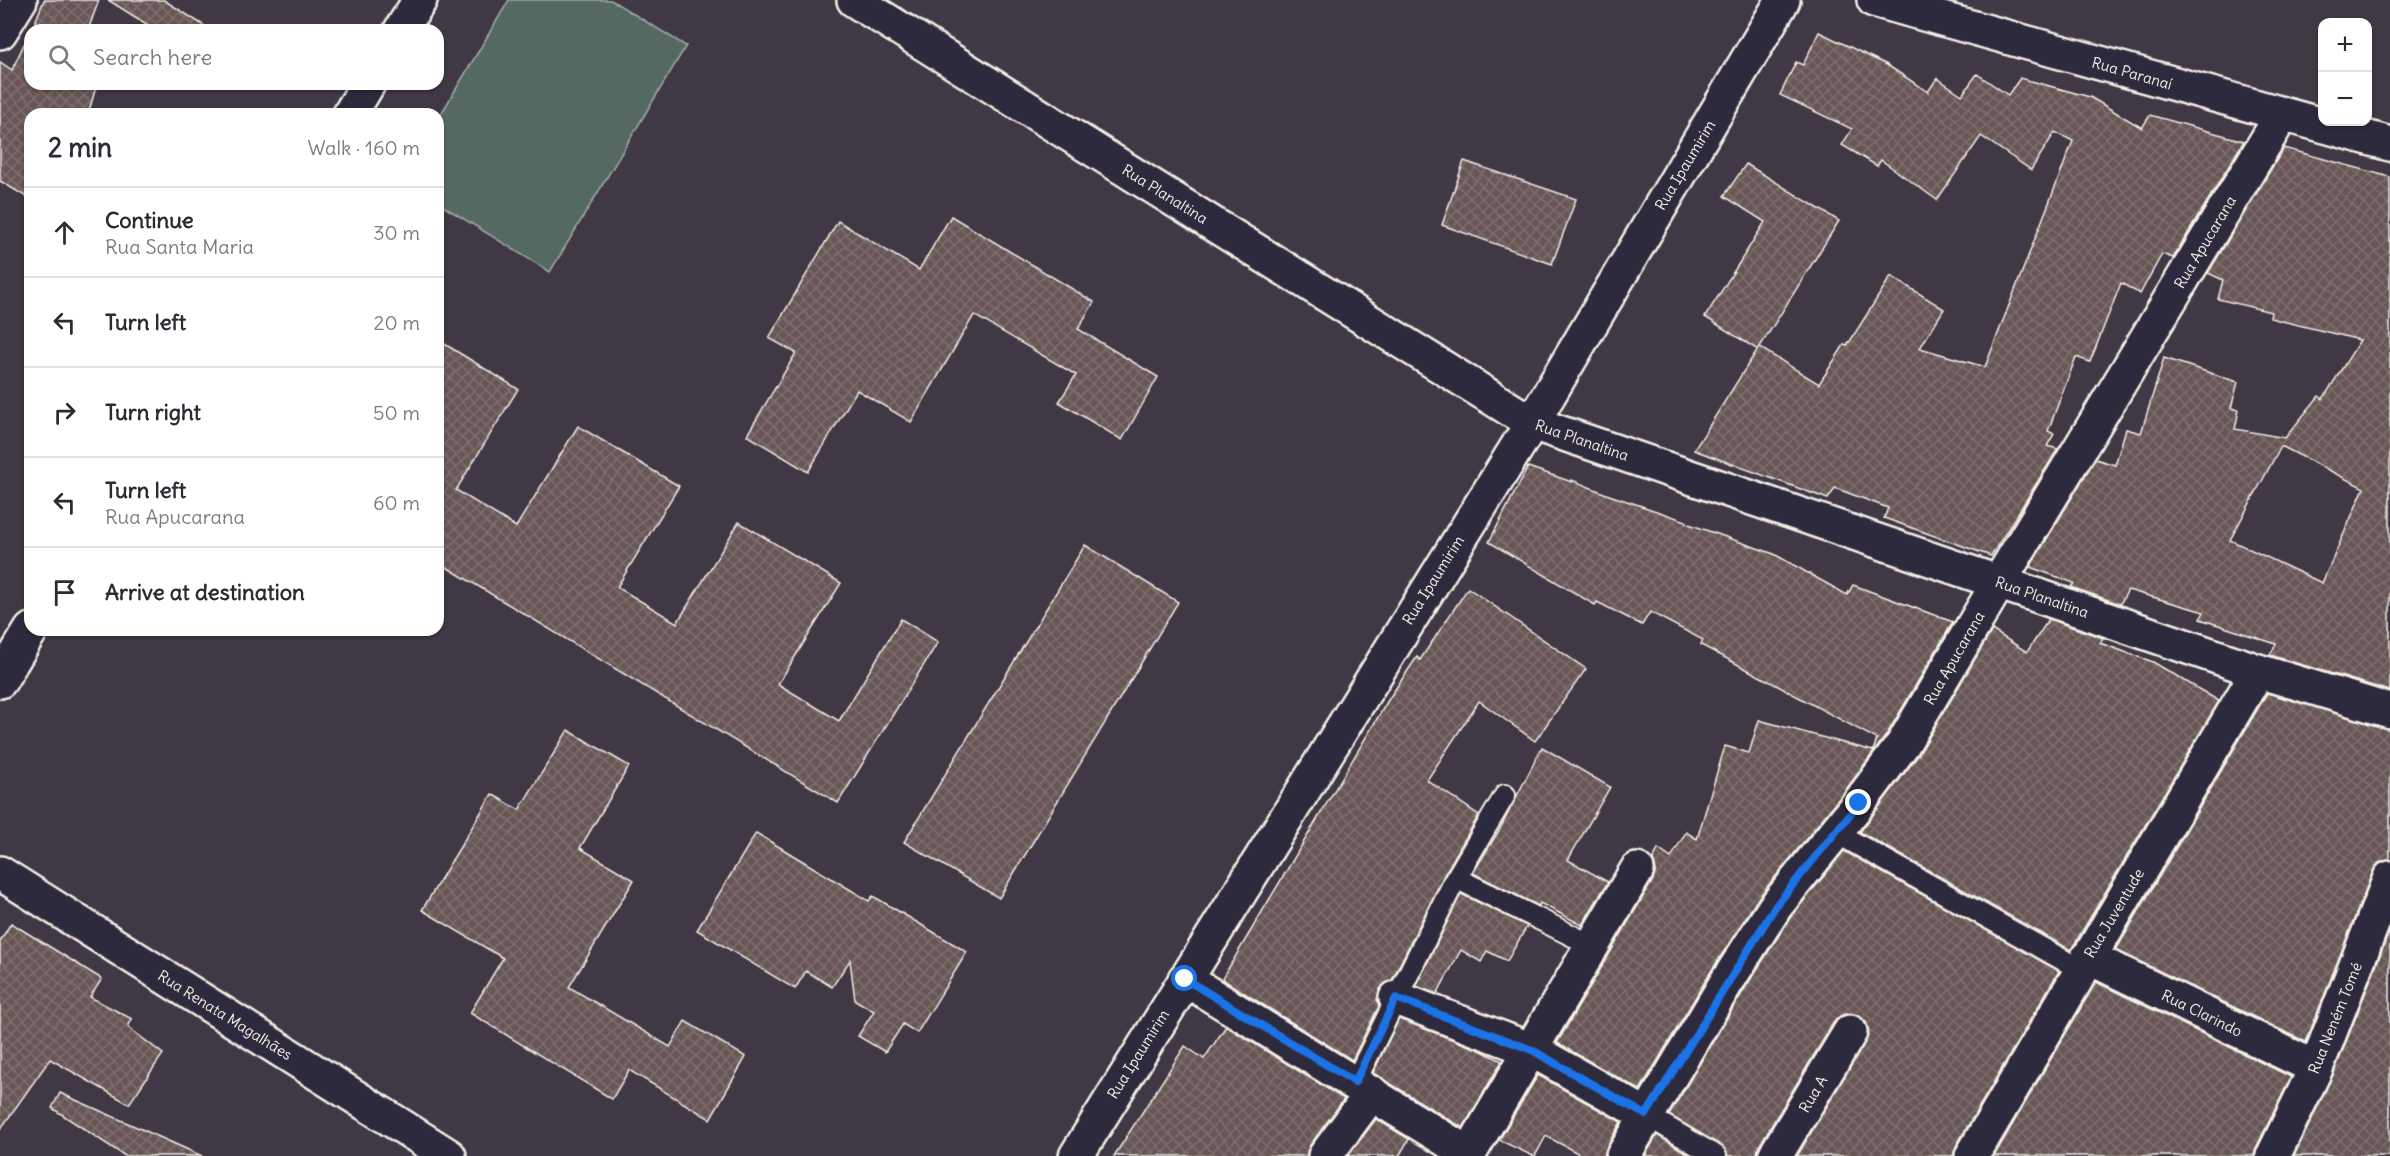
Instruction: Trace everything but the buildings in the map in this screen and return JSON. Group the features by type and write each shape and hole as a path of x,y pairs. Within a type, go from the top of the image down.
{"street":[{"path":"0,32 20,0"},
{"path":"405,24 420,0"},
{"name":"Rua Planaltina","path":"854,0 1532,423 2258,671 2390,711"},
{"name":"Rua Ipaumirim","path":"1076,1156 1532,423 1783,0"},
{"name":"Rua Paranaí","path":"1874,0 2390,144"},
{"path":"354,108 364,90"},
{"name":"Rua Apucarana","path":"1623,1156 1775,907 1866,795 1903,744 2282,115"},
{"path":"0,681 27,636"},
{"name":"Rua Juventude","path":"1972,1156 2258,671"},
{"path":"1185,979 1469,1155 1637,870"},
{"name":"Rua Neném Tomé","path":"2273,1156 2316,1068 2390,878"},
{"name":"Rua Renata Magalhães","path":"2,880 449,1156"},
{"name":"Rua Clarindo","path":"2084,963 2316,1068"},
{"path":"1396,998 1532,1050 1646,1115"},
{"name":"Rua A","path":"1775,1156 1850,1032"},
{"path":"1325,1156 1364,1088"}],"lane":[{"path":"1364,1088 1396,998 1456,878 1505,795"},
{"path":"1835,832 2084,963"},
{"path":"1456,878 1593,946"},
{"path":"1646,1115 1716,1156"}],"green space":[{"path":"509,0 611,0 686,46 550,272 444,207 444,109"}],"route":[{"path":"1185,979 1355,1082 1396,998 1532,1050 1646,1115 1775,907 1859,803"}]}
